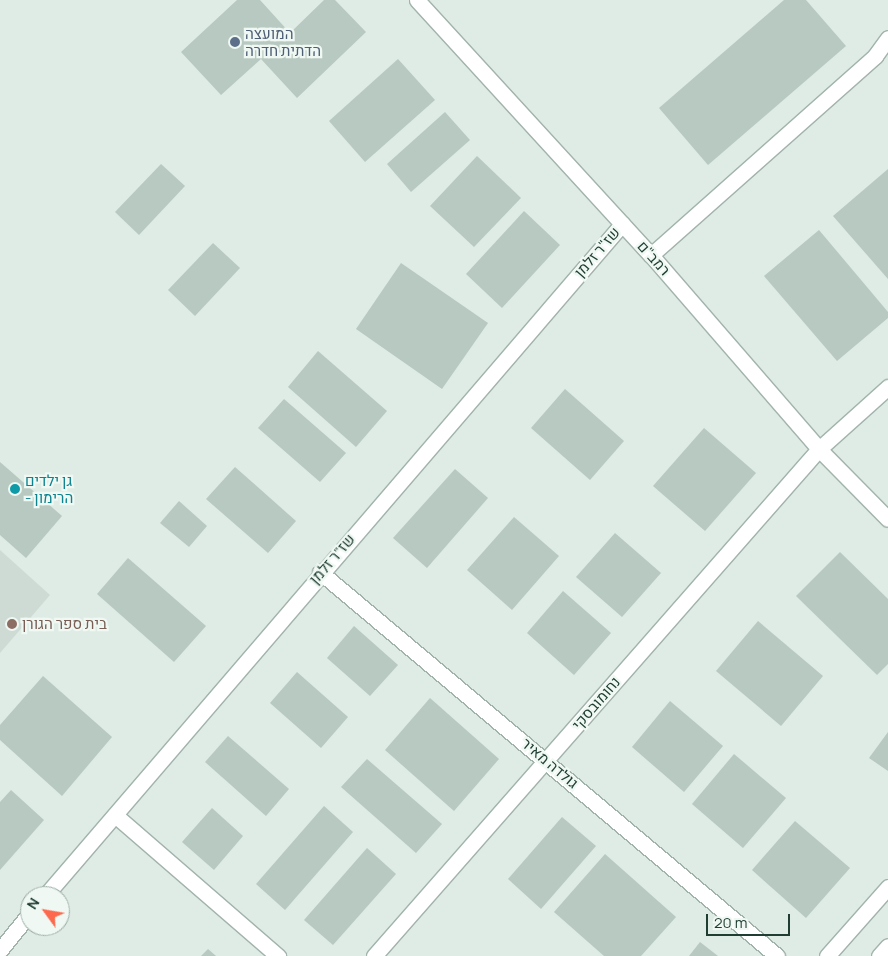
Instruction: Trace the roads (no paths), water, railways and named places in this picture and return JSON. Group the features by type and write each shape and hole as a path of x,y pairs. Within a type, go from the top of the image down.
{"street":[{"name":"רמב\"ם","path":"417,0 651,255 819,449 888,519"},
{"path":"651,255 875,56 888,38"},
{"name":"שז\"ר זלמן","path":"54,886 320,572 622,224"},
{"name":"נחומובסקי","path":"374,956 819,449 888,387"},
{"name":"גולדה מאיר","path":"320,572 777,956"},
{"path":"115,815 278,956"},
{"path":"827,956 888,887"},
{"path":"0,950 20,925"},
{"path":"879,956 888,946"}],"place":[{"name":"המועצה הדתית חדרה","path":"235,42"},
{"name":"גן ילדים - הרימון","path":"15,489"},
{"name":"בית ספר הגורן","path":"12,624"}]}
